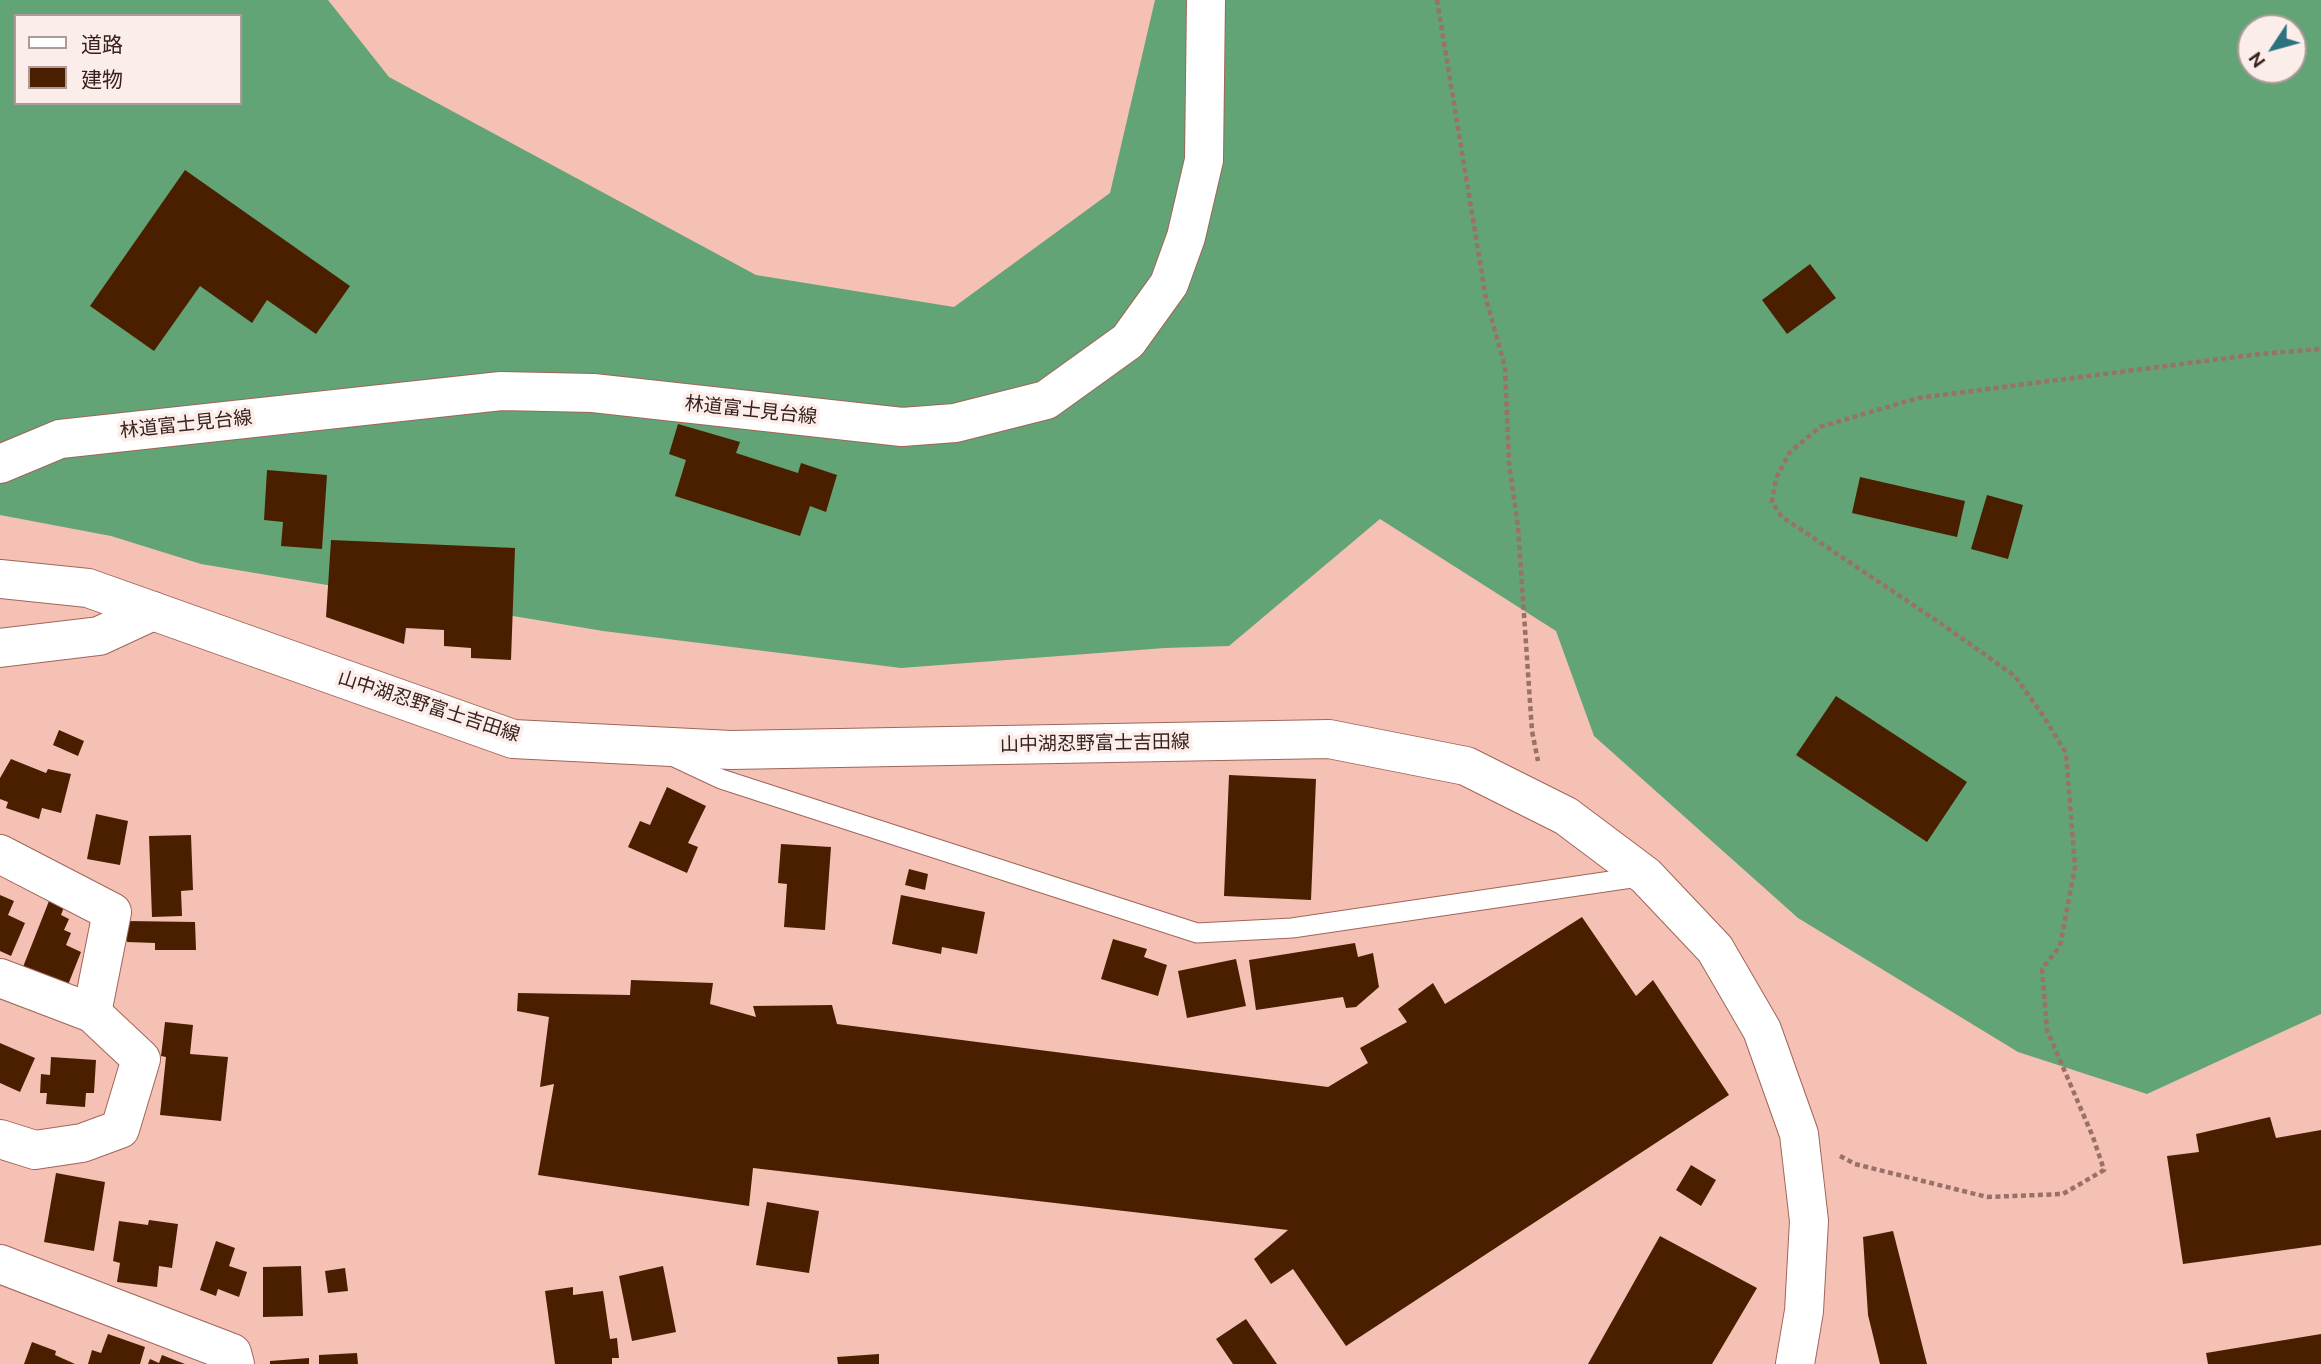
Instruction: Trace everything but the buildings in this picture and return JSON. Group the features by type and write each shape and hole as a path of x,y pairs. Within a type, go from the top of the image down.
{"street":[{"name":"林道富士見台線","path":"0,464 60,439 501,391 593,393 902,426 955,422 1046,400 1128,341 1169,284 1186,237 1204,160 1206,0"},
{"name":"山中湖忍野富士吉田線","path":"0,579 88,587 513,739 731,750 1329,739 1466,766 1566,816 1646,876 1715,949 1762,1030 1799,1134 1809,1221 1804,1311 1795,1364"},
{"path":"0,648 99,636 153,611"},
{"path":"0,854 112,912 92,1013"},
{"path":"0,978 92,1013 141,1059 120,1129 82,1143 35,1150 0,1139"},
{"path":"0,1264 232,1353 234,1364"}],"lane":[{"path":"652,746 721,779 1196,933 1293,928 1646,876"}],"path":[{"path":"1437,0 1486,299 1505,367 1509,463 1518,527 1532,731 1541,772 1566,816"},
{"path":"1889,1172 1987,1197 2063,1194 2104,1170 2093,1137 2047,1030 2042,969 2060,946 2075,867 2066,753 2045,717 2014,676 1782,517 1772,502 1776,478 1790,452 1820,427 1918,398 2259,354 2321,349"}],"green space":[{"path":"0,0 328,0 389,77 756,275 954,307 1110,193 1155,0 2321,0 2321,1014 2147,1094 2018,1052 1798,918 1594,736 1556,631 1380,519 1229,646 1165,648 901,668 603,631 201,564 111,536 0,515"}]}
